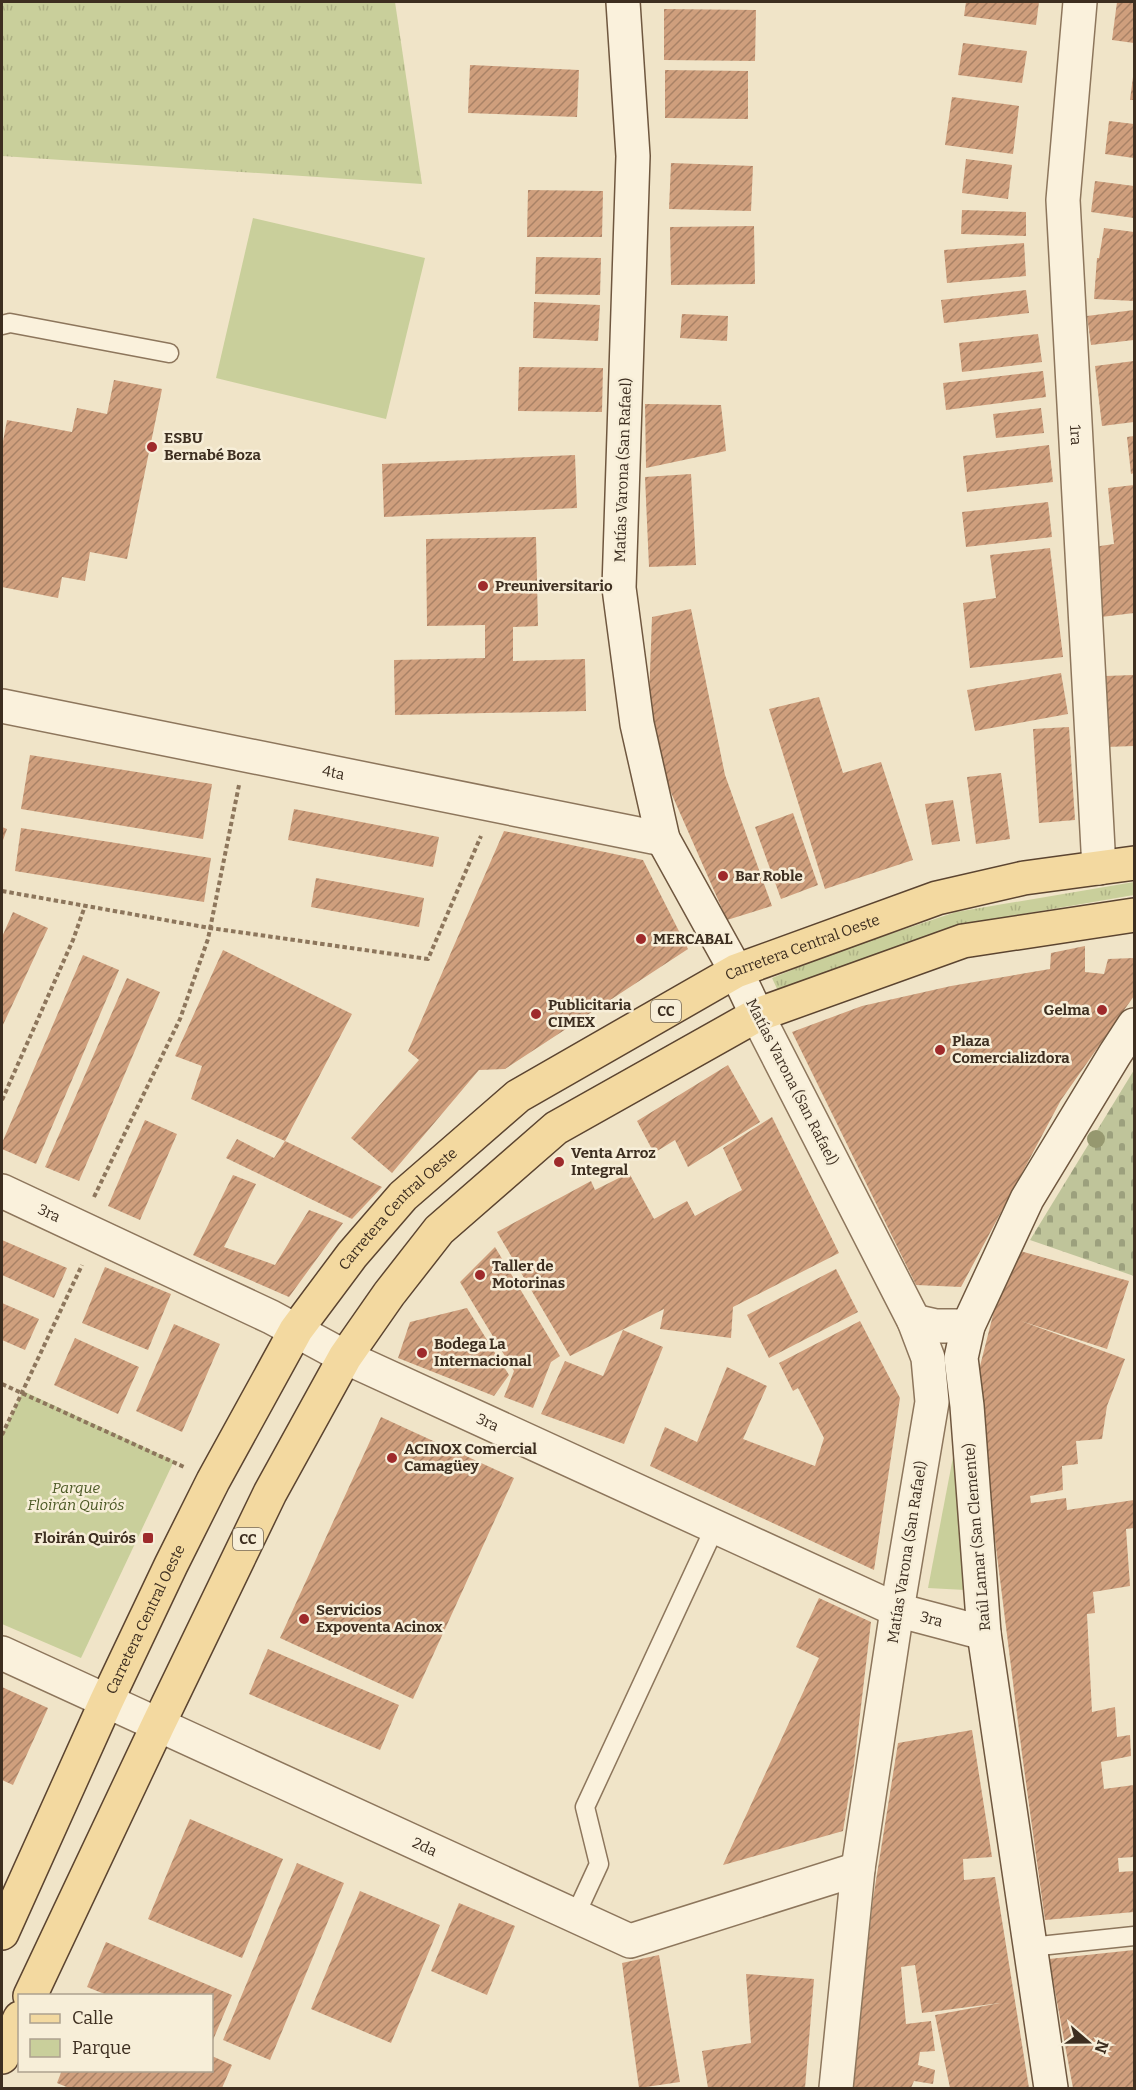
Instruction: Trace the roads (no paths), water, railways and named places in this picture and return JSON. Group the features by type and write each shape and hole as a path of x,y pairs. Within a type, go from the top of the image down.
{"main road":[{"name":"Carretera Central Oeste","path":"2,1933 106,1701 213,1481 296,1330 352,1255 403,1196 518,1096 736,971 937,898 1024,878 1134,863"},
{"name":"CC","path":"30,1994 270,1493 345,1357 389,1294 439,1230 556,1128 758,1015 963,941 1134,915"},
{"path":"2,2056 18,2022"}],"street":[{"name":"Matías Varona (San Rafael)","path":"623,2 633,156 619,588 637,724 663,839 736,971 914,1321 927,1358 932,1402 897,1610 858,1869 836,2088"},
{"name":"1ra","path":"1080,2 1063,200 1099,868"},
{"name":"4ta","path":"2,706 663,839"},
{"name":"Raúl Lamar (San Clemente)","path":"1051,2088 984,1633 967,1406 961,1358 968,1326 1027,1199 1114,1054 1134,1025"},
{"name":"3ra","path":"2,1191 296,1330 345,1357 897,1610 984,1633"},
{"path":"914,1321 936,1326 968,1326"},
{"path":"932,1402 951,1399 967,1406"},
{"name":"2da","path":"2,1653 630,1941 858,1869"}],"lane":[{"path":"2,325 10,323 168,353"},
{"path":"575,1916 599,1864 585,1807 716,1527"},
{"path":"1030,1947 1134,1936"}],"place":[{"name":"ESBU Bernabé Boza","path":"152,447"},
{"name":"Preuniversitario","path":"483,586"},
{"name":"Bar Roble","path":"723,876"},
{"name":"MERCABAL","path":"641,939"},
{"name":"Gelma","path":"1102,1010"},
{"name":"Publicitaria CIMEX","path":"536,1014"},
{"name":"Plaza Comercializdora","path":"940,1050"},
{"name":"Venta Arroz Integral","path":"559,1162"},
{"name":"Taller de Motorinas","path":"480,1275"},
{"name":"Bodega La Internacional","path":"422,1353"},
{"name":"ACINOX Comercial Camagüey","path":"392,1458"},
{"name":"Floirán Quirós","path":"148,1538"},
{"name":"Servicios Expoventa Acinox","path":"304,1619"}],"park label":[{"name":"Parque Floirán Quirós","path":"76,1496"}]}
